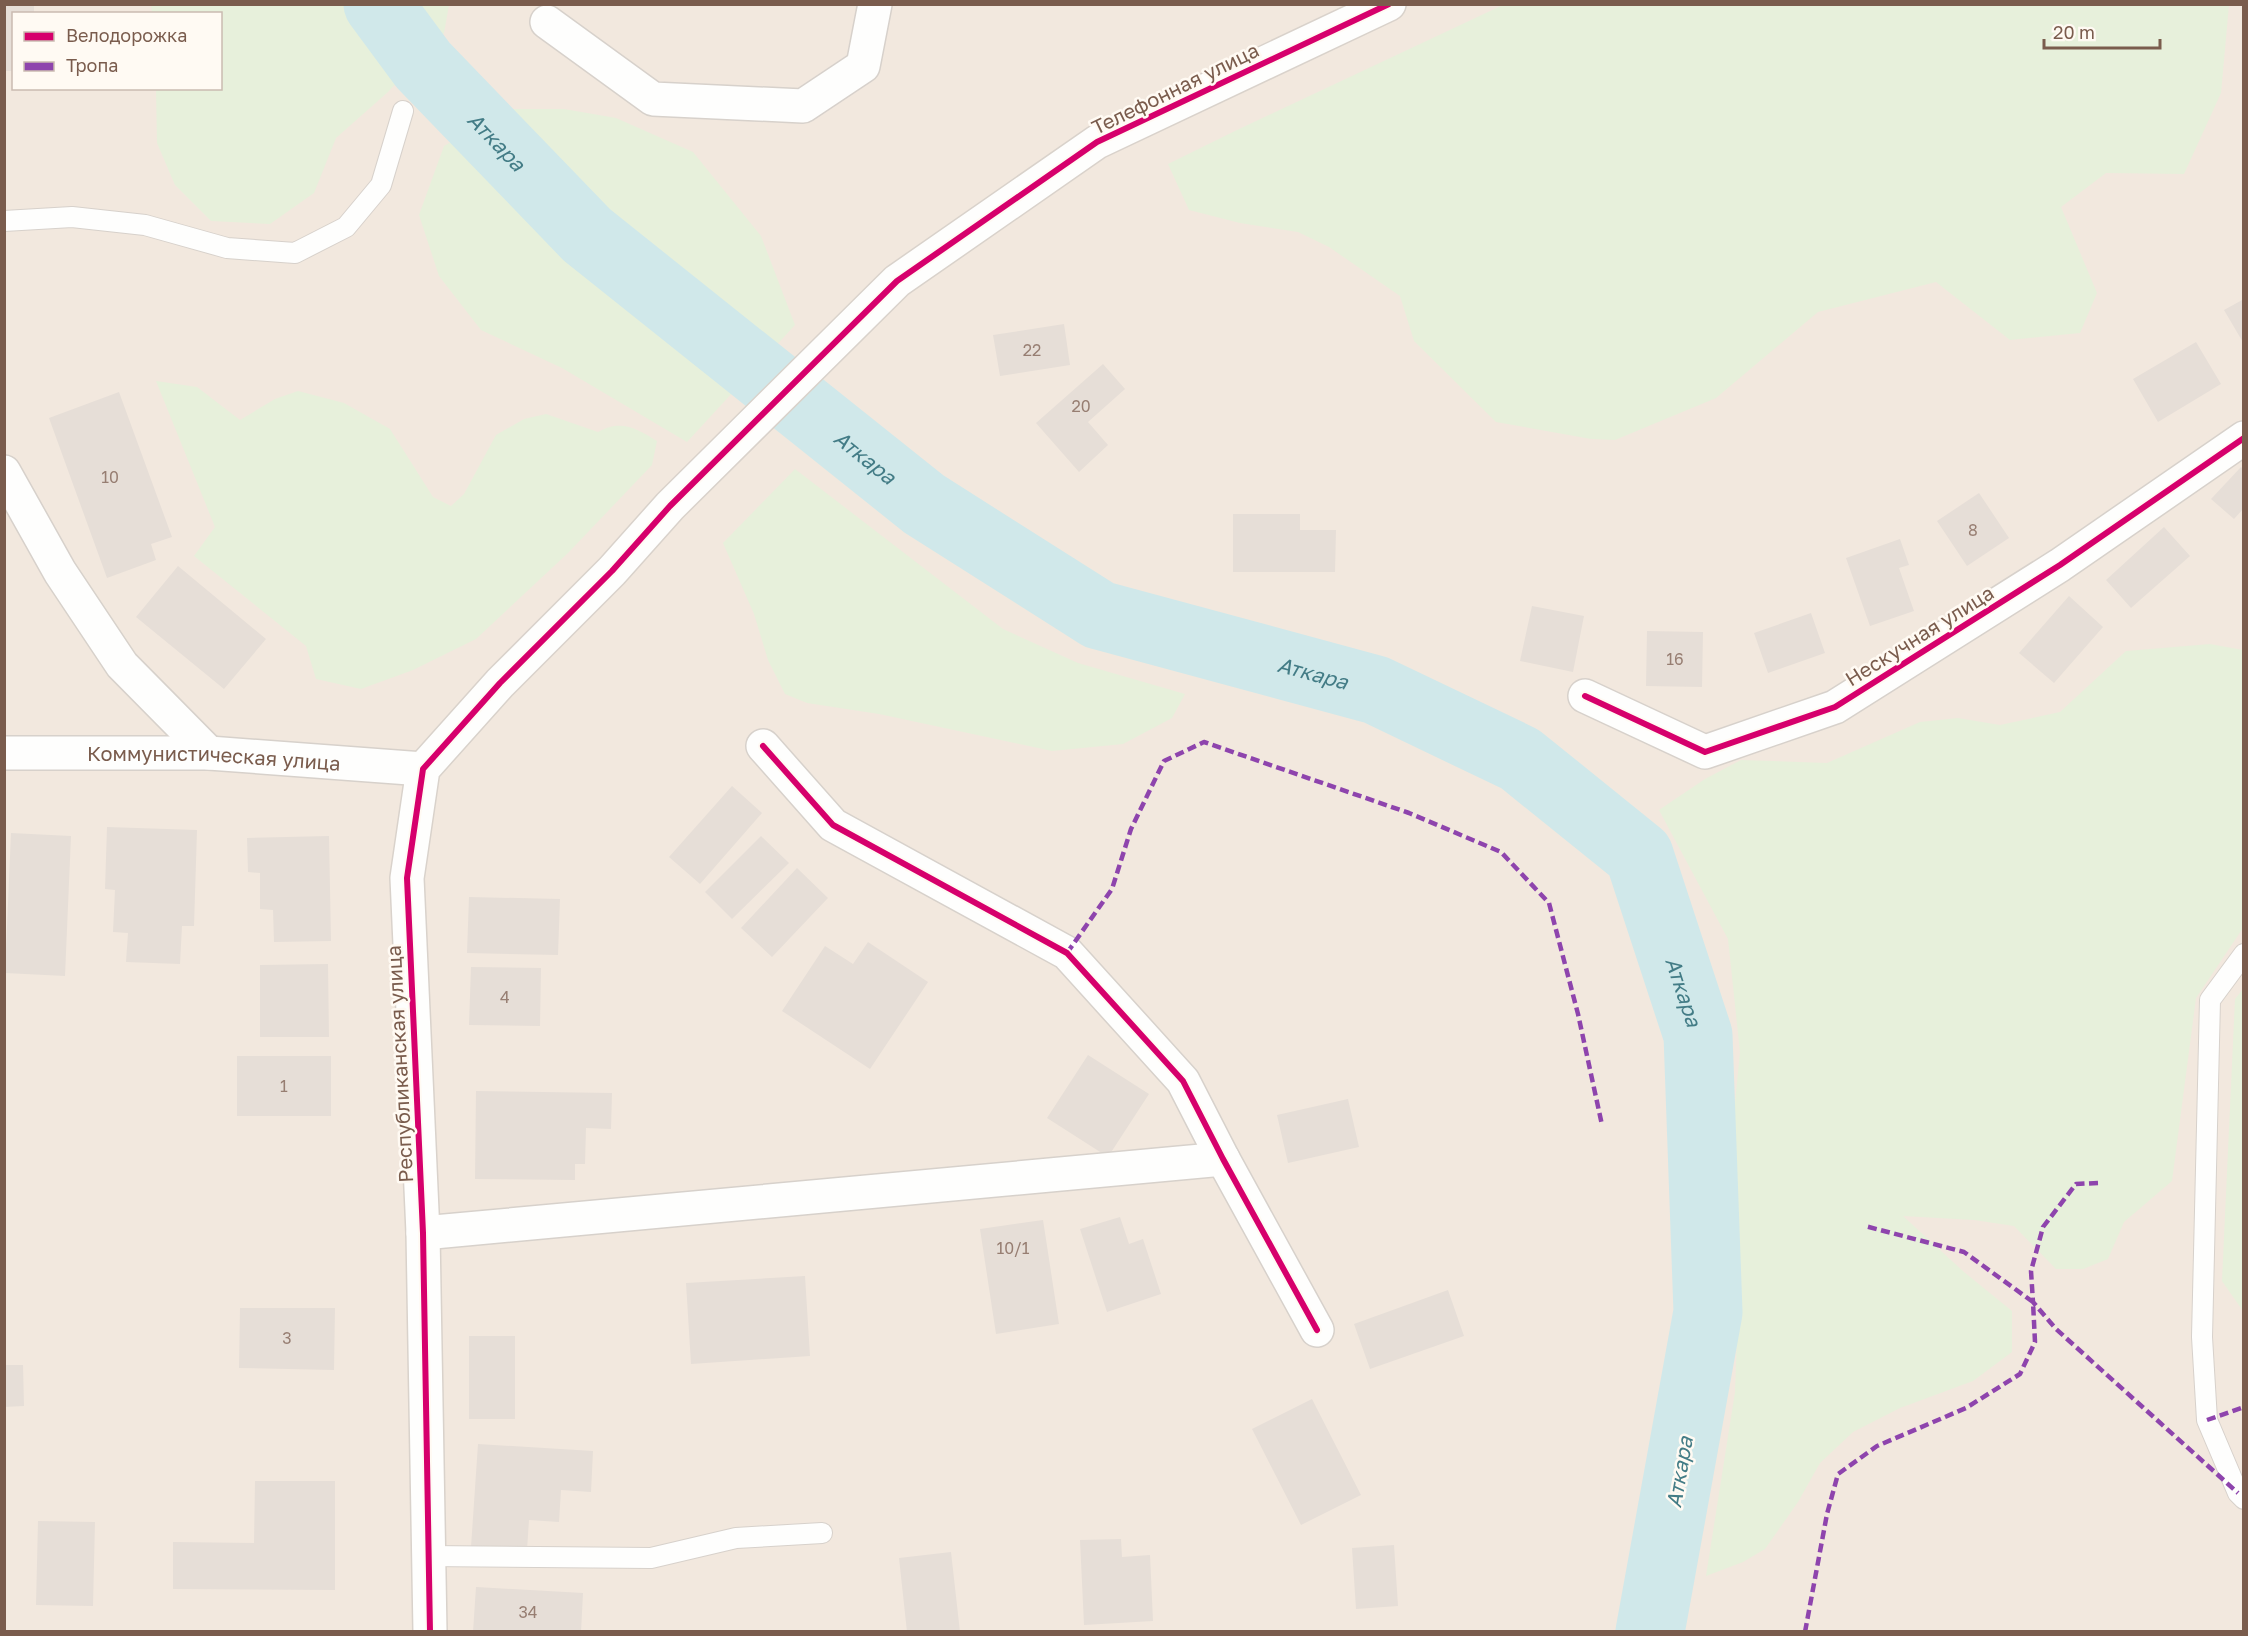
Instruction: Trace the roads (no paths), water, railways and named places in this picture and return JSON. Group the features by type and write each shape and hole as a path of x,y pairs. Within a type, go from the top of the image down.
{"street":[{"path":"547,22 653,99 803,106 863,66 875,4"},
{"name":"Телефонная улица","path":"423,770 500,683 612,571 670,506 897,281 1096,142 1389,4"},
{"name":"Нескучная улица","path":"1585,696 1705,752 1835,707 2060,565 2244,438"},
{"path":"4,472 60,572 122,665 209,753"},
{"path":"763,746 833,825 1067,953 1183,1081 1223,1160 1317,1330"},
{"name":"Коммунистическая улица","path":"4,753 209,753 423,770"},
{"name":"Республиканская улица","path":"423,770 407,878 423,1233 430,1632"},
{"path":"423,1233 1223,1160"}],"lane":[{"path":"4,221 72,217 145,225 227,248 295,253 346,227 381,185 404,111"},
{"path":"2244,954 2210,1000 2202,1337 2207,1420 2238,1493 2244,1499"},
{"path":"428,1556 651,1558 736,1538 822,1533"}],"waterway":[{"name":"Аткара","path":"378,4 423,65 587,235 924,504 1099,615 1376,690 1520,759 1639,855 1698,1035 1708,1312 1650,1632"}]}
